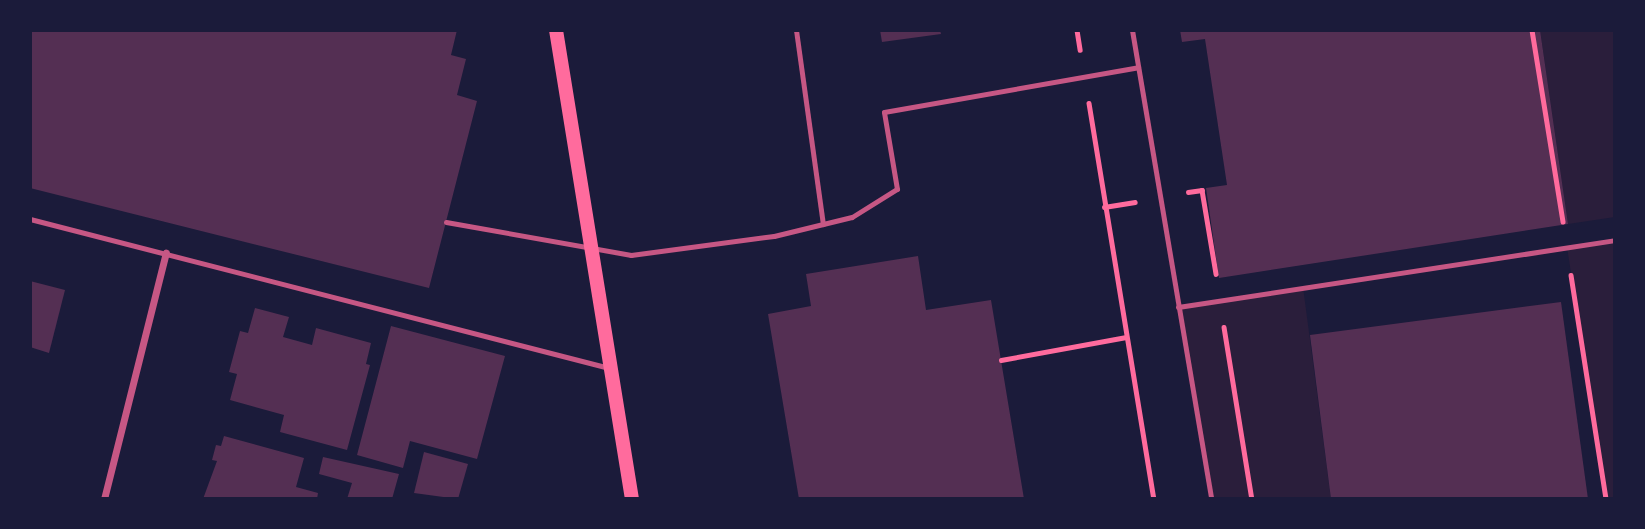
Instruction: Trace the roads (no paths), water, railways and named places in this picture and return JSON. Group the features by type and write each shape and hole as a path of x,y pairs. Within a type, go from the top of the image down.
{"main road":[{"path":"556,30 632,499"}],"street":[{"path":"104,499 166,253"}],"lane":[{"path":"796,30 823,224"},
{"path":"1132,30 1211,499"},
{"path":"446,222 631,254 774,236 852,217 897,189 884,112 1138,67"},
{"path":"30,219 609,368"},
{"path":"1178,307 1615,240"}]}
